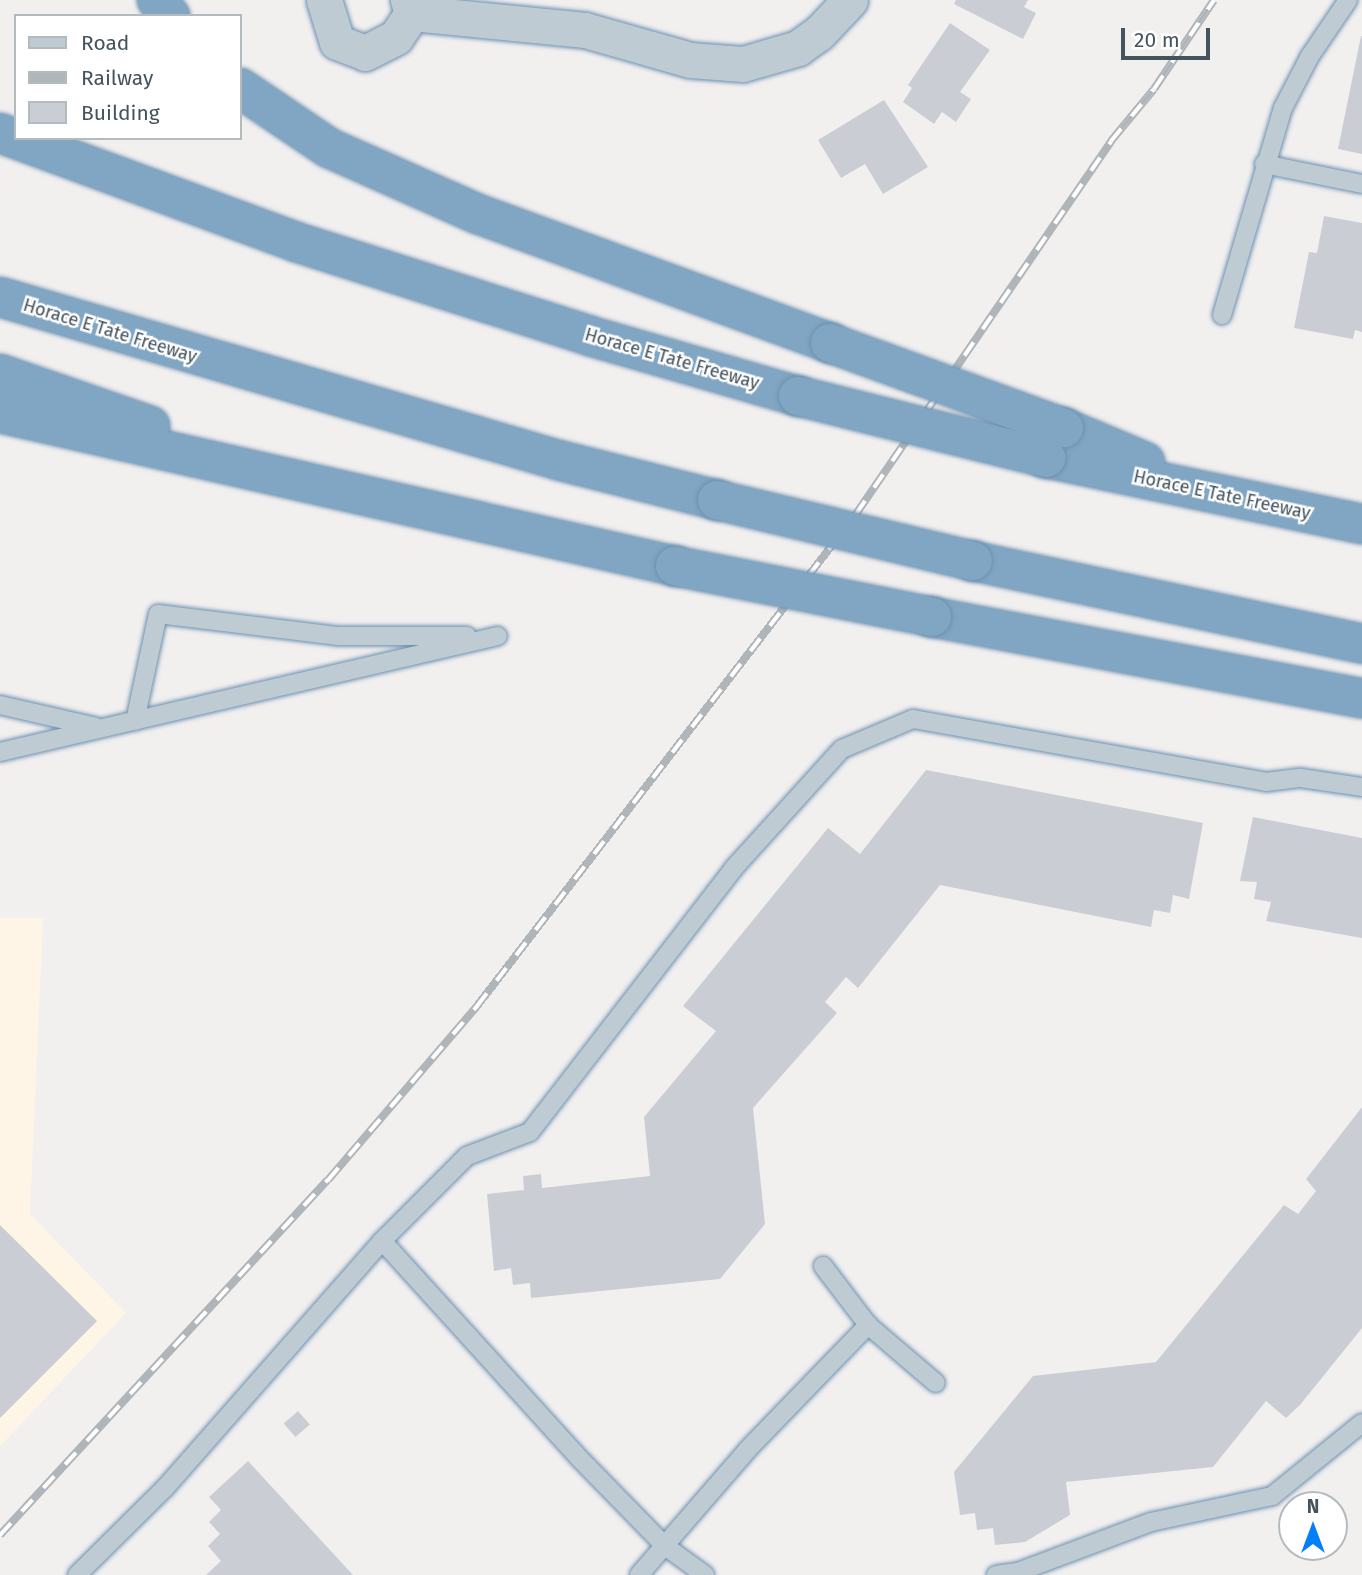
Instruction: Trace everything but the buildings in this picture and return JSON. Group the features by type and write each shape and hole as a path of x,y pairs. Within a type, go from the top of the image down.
{"highway":[{"path":"157,0 168,14"},
{"path":"242,89 329,148 478,214 830,343 1055,443"},
{"name":"Horace E Tate Freeway","path":"22,140 296,242 590,336 798,396 1055,443 1228,497 1362,524"},
{"name":"Horace E Tate Freeway","path":"0,297 545,457 973,561 1362,644"},
{"path":"0,374 340,491"},
{"path":"0,414 676,566 1362,698"}],"street":[{"path":"324,0 337,42 365,53 396,37 410,6 585,30 691,60 743,64 798,48 819,33 850,0"}],"lane":[{"path":"1222,315 1264,164 1283,108 1310,56 1348,0"},
{"path":"1264,164 1362,184"},
{"path":"0,752 498,636 337,636 158,614 135,720"},
{"path":"0,705 101,728"},
{"path":"77,1575 165,1488 382,1241 467,1156 530,1132 733,869 842,749 913,719 1266,782 1301,778 1362,787"},
{"path":"382,1241 665,1546 705,1575"},
{"path":"823,1266 868,1325 936,1383"},
{"path":"639,1575 748,1449 868,1325"},
{"path":"996,1575 1018,1572 1150,1522 1272,1496 1362,1423"}],"shaded area":[{"path":"0,918 43,918 30,1214 126,1313 0,1446"}],"railway":[{"path":"0,1535 328,1180 477,1006 856,514 1111,141 1154,89 1214,0"}]}
